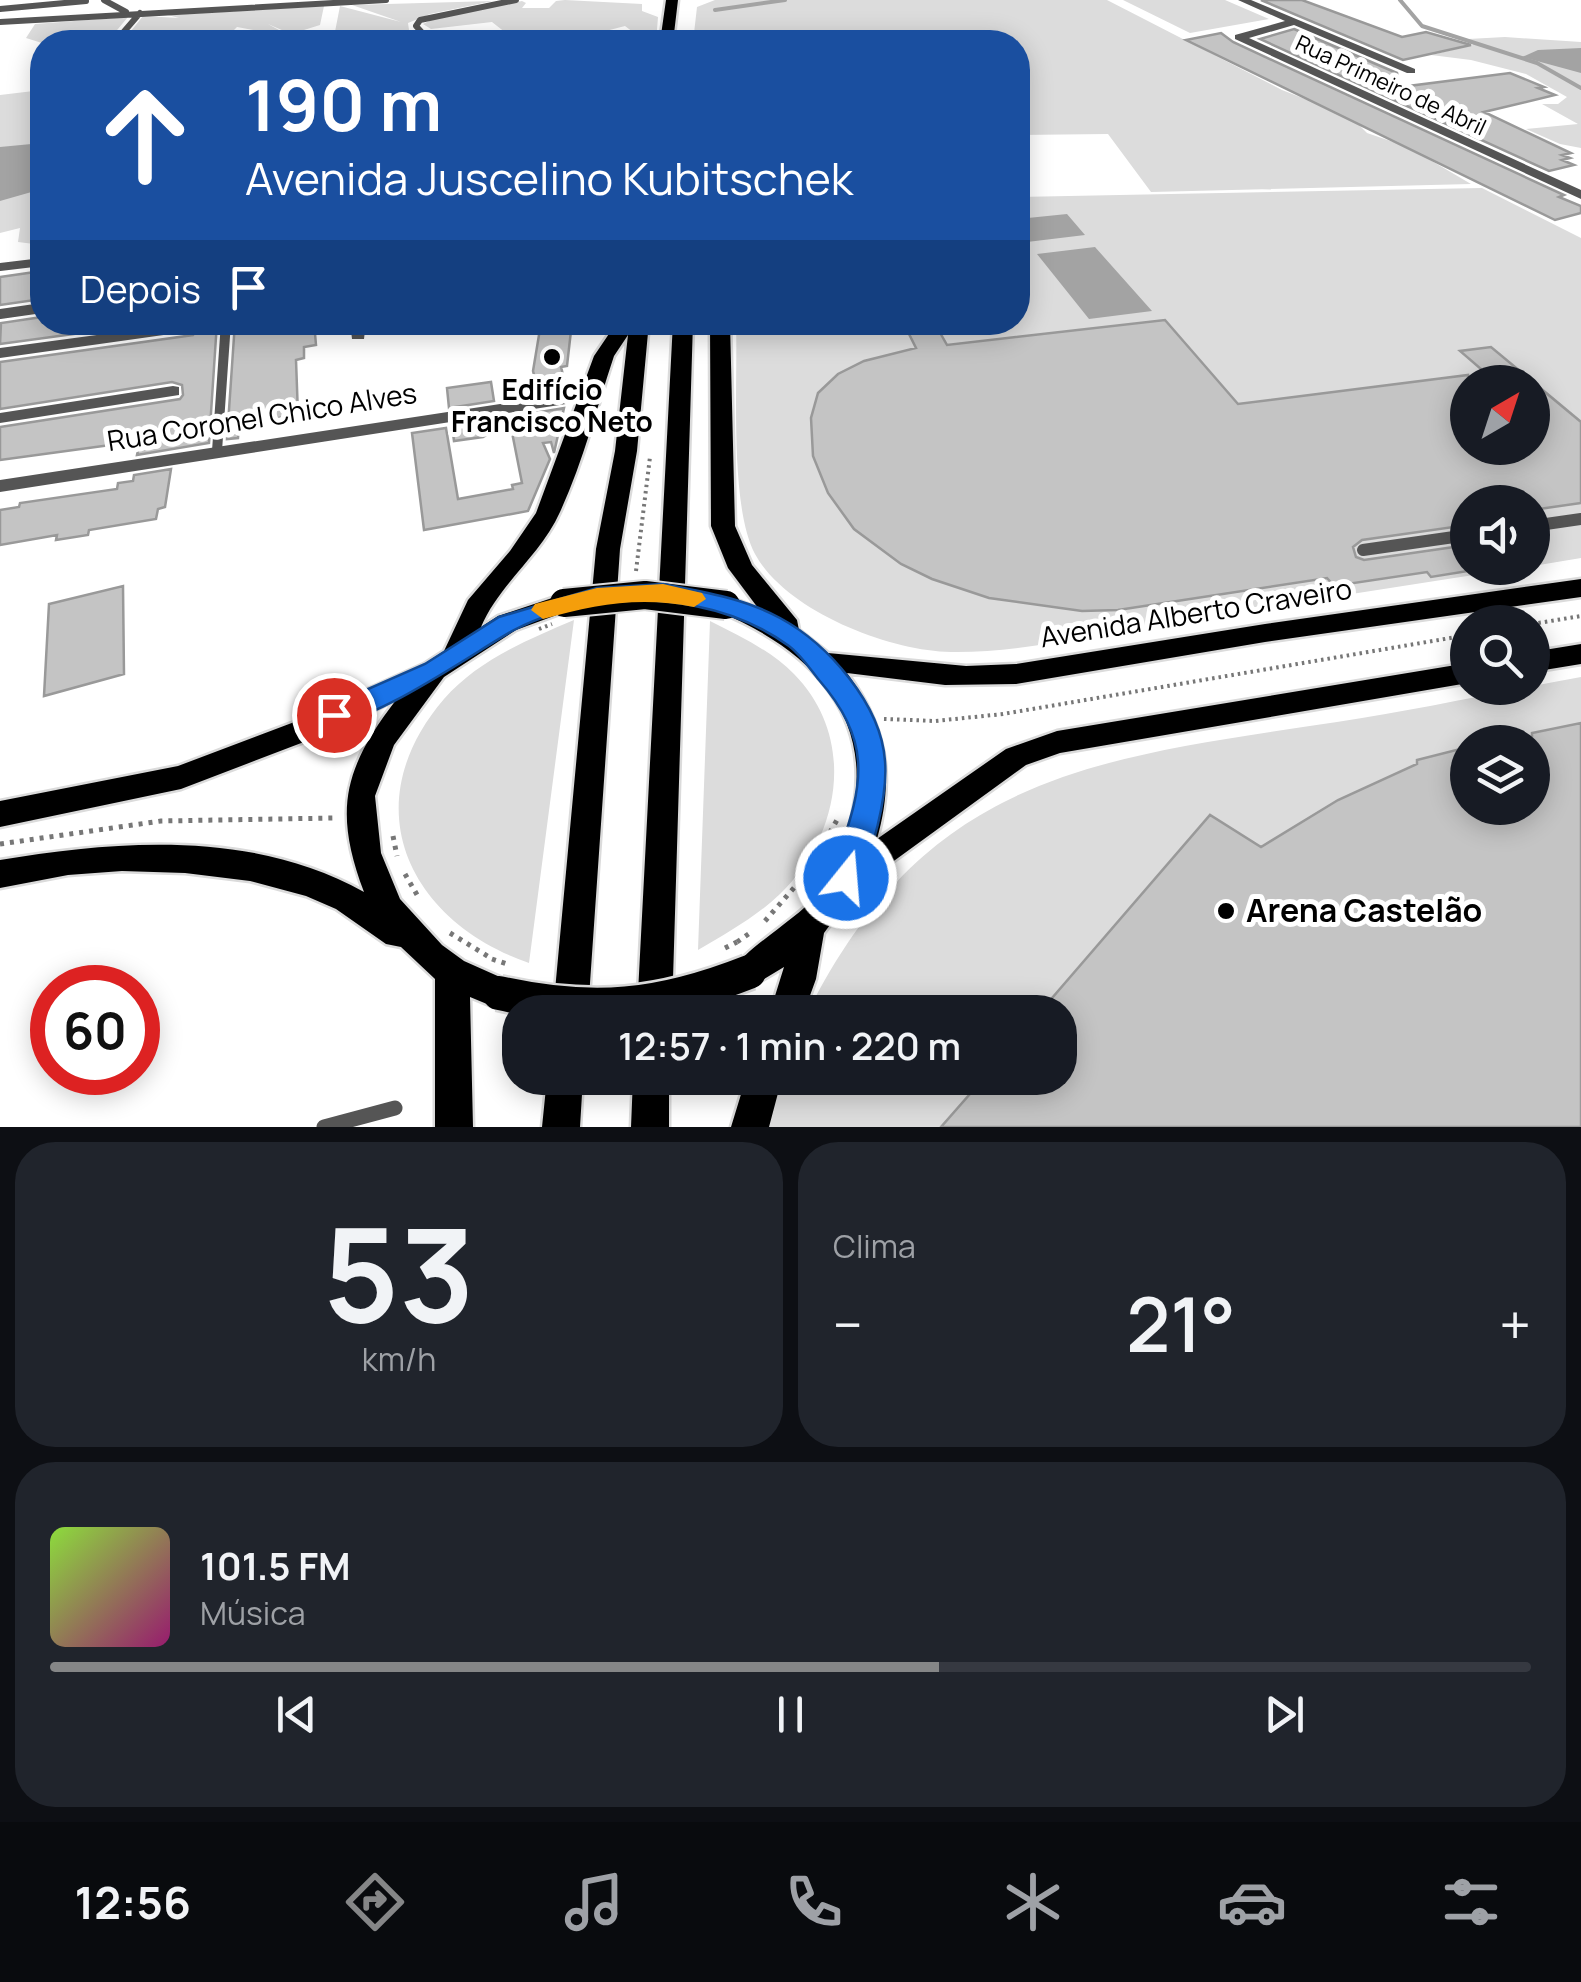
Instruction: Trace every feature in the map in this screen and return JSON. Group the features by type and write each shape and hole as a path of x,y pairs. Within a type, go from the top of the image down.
{"main road":[{"path":"672,0 679,30"},
{"path":"673,30 684,0"},
{"path":"454,1127 441,951 387,908 365,853 360,796 380,742 445,662 477,606 519,557 548,513 604,356 619,335"},
{"path":"571,995 608,549 626,451 638,335"},
{"path":"655,995 683,335"},
{"path":"720,335 722,526 741,568 846,694 872,758 871,790 846,878"},
{"name":"Avenida Alberto Craveiro","path":"811,653 919,674 984,676 1051,670 1331,622 1581,588"},
{"path":"0,814 182,777 307,729 445,662 508,623 597,596 663,592 726,605 768,622 811,653"},
{"path":"1550,659 1581,654"},
{"path":"0,874 91,858 178,858 274,874 344,896 441,951 504,974 547,1005 598,1010 651,1005 702,992 743,957 786,948 846,878 1016,757 1057,742 1450,676"},
{"path":"793,995 810,924"},
{"path":"561,1127 564,1095"},
{"path":"650,1127 651,1095"},
{"path":"750,1127 759,1095"}],"street":[{"path":"1243,0 1411,71"},
{"name":"Rua Primeiro de Abril","path":"1294,22 1238,37 1581,195"},
{"path":"0,353 134,335"},
{"path":"0,418 174,392"},
{"name":"Rua Coronel Chico Alves","path":"0,486 592,394"}],"lane":[{"path":"0,1 13,0"},
{"path":"104,0 130,14"},
{"path":"306,0 318,2"},
{"path":"0,22 386,0"},
{"path":"420,30 416,26 420,20 516,0"},
{"path":"0,9 85,1 105,15"},
{"path":"125,30 140,13"},
{"path":"0,267 30,263"},
{"path":"0,314 30,310"},
{"path":"217,450 225,335"},
{"path":"1550,523 1581,519"},
{"path":"1363,550 1450,538"},
{"path":"324,1127 395,1108"}],"path":[{"path":"634,586 651,451"},
{"path":"1550,621 1581,616"},
{"path":"527,634 538,629"},
{"path":"884,719 935,721 1003,714 1450,638"},
{"path":"713,953 743,957 798,890 822,853 838,817"},
{"path":"0,844 161,821 334,818"},
{"path":"391,824 399,862 424,905"},
{"path":"441,951 504,974"}],"shaded area":[{"path":"715,0 1107,0 1282,90 1351,117 1367,133 1408,147 1471,184 1151,192 1108,134 1030,135 1030,30 694,30 697,7"},
{"path":"1123,0 1225,0 1269,19 1190,33"},
{"path":"493,1 430,14 408,23 409,30 335,30 340,6 401,22 352,5"},
{"path":"522,1 526,3 522,8 549,8 556,1 642,4 642,11 658,17 657,30 630,30 625,26 610,30 502,30 492,22 431,29 423,24 437,17"},
{"path":"324,6 320,25 304,30 282,30 268,24 279,30 132,30 143,16 179,18 168,15"},
{"path":"128,17 117,30 31,30 35,24"},
{"path":"1468,39 1581,42 1581,148 1560,144 1526,129 1578,124 1542,104 1558,104 1567,97 1526,74 1431,55 1473,45"},
{"path":"1581,48 1581,73 1522,57 1538,50"},
{"path":"30,91 30,244 18,242 20,228 0,233 0,95"},
{"path":"30,144 30,192 0,201 0,147"},
{"path":"1482,188 1581,238 1581,558 1550,563 1550,485 1450,485 1450,579 1003,650 926,650 841,624 814,610 770,575 755,554 747,532 738,475 736,335 1030,335 1030,197"},
{"path":"1067,214 1085,235 1030,242 1030,218"},
{"path":"1095,247 1152,311 1089,319 1037,254"},
{"path":"574,620 529,963 487,944 452,919 425,889 407,855 399,818 402,779 417,739 457,685 504,652"},
{"path":"710,621 775,658 814,699 827,727 834,786 817,844 801,870 761,910 698,950"},
{"name":"Arena Castelão","path":"1581,677 1581,1127 769,1127 777,1095 1077,1095 1077,995 818,995 855,932 907,871 965,825 1028,791 1096,767 1170,749 1450,702 1550,705 1550,683"}],"building":[{"path":"1261,0 1302,0 1402,37 1426,32 1471,45 1403,60"},
{"path":"1294,29 1397,73 1400,87 1510,73 1544,87 1538,88 1555,95 1484,112 1571,153 1562,155 1570,158 1562,160 1574,165 1549,171 1260,39"},
{"path":"1221,33 1233,42 1564,195 1559,197 1581,206 1581,213 1555,220 1186,40"},
{"path":"30,273 30,301 0,305 0,277"},
{"path":"30,319 30,335 66,335 0,344 1,323"},
{"path":"1165,320 1238,404 1450,377 1450,465 1550,465 1550,396 1581,422 1581,503 1550,507 1550,485 1450,485 1450,528 1362,540 1353,547 1356,557 1364,560 1450,548 1450,574 1431,577 1427,572 1334,586 1327,578 1118,610 1082,611 989,598 901,564 854,529 828,493 813,456 811,418 818,393 838,374 864,361 916,348 910,335 941,335 947,345"},
{"path":"216,335 209,443 137,455 140,441 0,460 0,427 180,399 183,395 182,385 172,382 0,409 0,362"},
{"path":"234,335 315,335 316,345 304,347 304,358 296,360 298,415 239,424 238,438 227,439"},
{"name":"Edifício Francisco Neto","path":"539,335 571,335 567,366 561,367 567,390 539,394 533,371"},
{"path":"1491,347 1513,365 1476,365 1460,351"},
{"path":"491,382 494,401 449,408 447,388"},
{"path":"564,408 554,453 551,442 543,443 550,459 528,511 424,530 412,433 446,428 458,499 513,489 512,485 522,483 509,417"},
{"path":"497,418 499,428 483,437 454,441 452,426"},
{"path":"171,469 165,507 158,509 156,519 89,530 88,535 56,540 57,535 0,545 0,510 19,507 20,503 117,489 118,483 133,481 134,475"},
{"path":"123,586 124,674 44,696 49,604"},
{"name":"Arena Castelão","path":"1581,723 1581,1127 941,1127 969,1095 1077,1095 1077,995 1055,995 1210,815 1261,847 1338,800 1417,764 1417,760 1450,752 1450,825 1550,825 1550,729"}],"waterway":[{"path":"715,10 785,0"},
{"path":"1400,0 1422,26 1537,63 1581,88"}],"slow traffic":[{"path":"543,610 597,596 630,593 663,592 694,599"}],"place":[{"name":"Edifício Francisco Neto","path":"552,357"},
{"name":"Arena Castelão","path":"1226,911"}],"route":[{"path":"334,715 434,670 508,623 564,603 597,596 663,592 749,612 801,642 846,694 861,723 872,758 871,790 846,878"}]}
